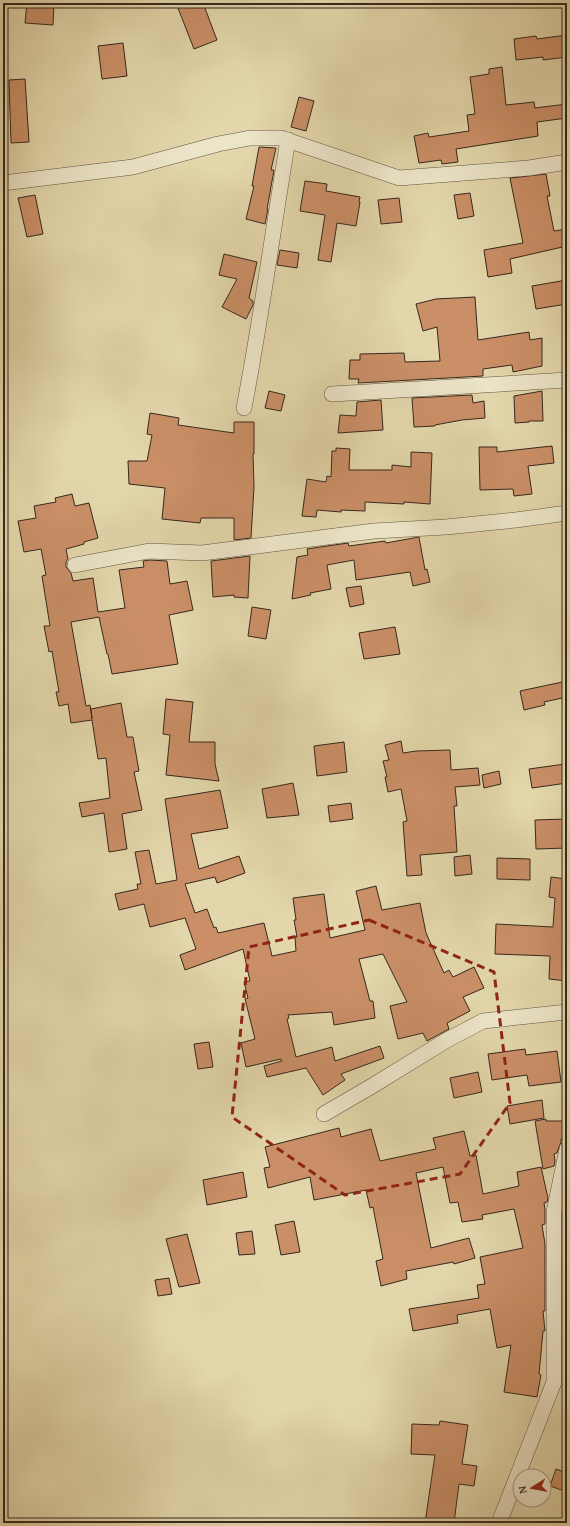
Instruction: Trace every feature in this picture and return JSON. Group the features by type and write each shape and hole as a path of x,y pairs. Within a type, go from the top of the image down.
{"street":[{"path":"3,184 133,167 218,144 250,138 281,138 399,178 529,168 567,162"},
{"path":"244,408 259,328 271,240 288,140"},
{"path":"332,394 567,380"},
{"path":"74,565 149,551 202,553 374,531 446,527 516,520 567,512"},
{"path":"324,1114 447,1040 483,1021 567,1012"},
{"path":"499,1523 554,1382 554,1212 567,1149"}],"highlighted area":[{"path":"369,920 494,972 510,1103 460,1174 345,1195 232,1117 249,947"}],"building":[{"path":"27,3 54,3 53,25 25,23"},
{"path":"176,3 203,3 217,40 194,49"},
{"path":"567,35 567,57 543,60 543,57 516,60 514,39 536,36 537,39"},
{"path":"123,43 127,76 102,79 98,46"},
{"path":"502,67 506,105 534,102 535,108 567,104 567,118 537,122 538,136 456,149 458,162 442,164 441,160 419,163 414,136 428,133 429,137 469,131 467,115 475,114 470,77 489,74 489,69"},
{"path":"25,79 29,142 11,143 9,80"},
{"path":"299,97 314,101 306,131 291,127"},
{"path":"259,147 276,148 271,170 274,170 265,224 246,219 254,186 252,186"},
{"path":"546,174 550,196 547,196 554,231 567,229 567,246 510,259 512,273 488,277 484,250 523,243 510,178"},
{"path":"305,181 327,184 326,191 360,197 356,226 337,223 331,262 318,260 325,215 300,211"},
{"path":"470,193 474,216 458,219 454,195"},
{"path":"35,195 43,234 27,237 18,198"},
{"path":"399,198 402,222 381,224 378,200"},
{"path":"280,250 299,253 297,268 277,265"},
{"path":"224,254 257,262 249,298 253,301 253,305 246,319 222,307 237,279 219,275"},
{"path":"567,280 567,304 536,309 532,286"},
{"path":"475,297 478,340 529,332 530,340 542,338 542,366 513,372 512,365 483,369 483,376 358,383 359,379 349,379 350,360 360,360 360,354 404,353 405,362 440,361 437,327 423,331 416,304 436,299"},
{"path":"269,391 285,395 281,411 265,408"},
{"path":"542,391 543,421 515,423 514,396"},
{"path":"472,395 473,403 484,401 485,418 462,420 435,426 414,427 412,398"},
{"path":"381,400 383,430 338,433 340,415 356,416 357,402"},
{"path":"150,413 179,418 178,425 234,433 234,422 254,422 254,487 251,538 234,540 234,518 201,518 200,523 162,519 165,488 129,484 128,461 147,461 152,435 147,434"},
{"path":"552,446 554,463 528,466 532,494 514,496 513,489 480,490 479,447 497,447 497,452"},
{"path":"336,448 350,449 349,470 392,470 392,465 411,467 411,452 432,453 430,504 365,502 365,511 341,510 341,512 317,510 316,517 302,516 307,479 326,482 327,476 331,477 332,451 336,451"},
{"path":"72,494 75,506 89,503 98,538 66,549 68,559 66,562 66,567 71,573 73,581 93,578 98,612 125,608 119,570 144,567 143,561 150,560 167,561 170,584 187,581 193,610 169,615 178,664 112,674 99,617 71,622 86,706 90,705 92,719 91,709 121,703 127,737 133,737 139,771 134,772 142,810 122,814 127,849 109,852 104,813 82,817 79,803 110,798 106,758 98,759 92,720 71,723 68,704 59,706 56,692 59,692 52,651 49,652 44,626 50,626 42,576 46,575 41,549 24,552 18,521 36,518 34,506 56,502 55,498"},
{"path":"419,537 425,570 427,569 430,582 413,586 410,572 356,580 354,560 327,565 331,589 310,593 311,595 292,599 297,557 308,555 307,549 348,543 349,546 385,541 386,543"},
{"path":"250,556 248,598 234,597 234,595 213,597 211,561"},
{"path":"361,586 364,604 350,607 346,588"},
{"path":"252,607 271,610 266,639 248,636"},
{"path":"395,627 400,654 364,659 359,633"},
{"path":"567,681 567,697 544,702 545,705 524,710 520,691"},
{"path":"166,699 193,702 189,742 215,742 215,764 219,781 166,775 170,735 163,734"},
{"path":"401,741 403,753 450,750 451,770 478,768 480,785 455,787 457,806 454,806 457,852 420,855 422,875 407,876 403,822 407,821 401,789 388,792 385,777 387,777 383,761 389,760 385,745"},
{"path":"344,742 347,772 317,776 314,746"},
{"path":"565,764 567,783 532,788 529,769"},
{"path":"499,771 501,784 484,788 482,775"},
{"path":"293,783 299,815 267,818 262,789"},
{"path":"220,790 228,828 191,834 199,869 239,856 245,873 217,883 215,877 185,884 195,913 207,909 214,928 216,927 218,933 264,923 272,956 296,951 295,937 297,937 294,920 296,920 293,898 324,894 330,938 365,930 356,891 376,886 382,910 420,903 426,933 444,973 449,970 453,977 474,967 484,988 463,997 470,1011 447,1023 449,1029 427,1041 423,1033 398,1039 390,1006 407,1002 383,954 359,959 370,1001 373,1001 375,1018 334,1025 332,1012 288,1015 289,1018 287,1019 296,1057 332,1047 335,1061 380,1046 384,1058 341,1074 345,1080 323,1095 306,1068 267,1077 264,1066 282,1061 281,1059 246,1067 241,1043 255,1039 245,999 248,998 244,982 250,981 243,949 185,970 180,955 196,949 185,918 150,927 144,904 119,910 115,894 138,889 137,884 141,884 135,852 149,850 156,884 177,880 165,799"},
{"path":"351,803 353,819 330,822 328,806"},
{"path":"567,819 567,848 536,849 535,820"},
{"path":"470,855 472,874 455,876 454,857"},
{"path":"497,858 530,859 530,880 497,879"},
{"path":"551,877 567,879 567,981 549,979 550,956 495,954 496,924 553,927 555,898 549,897"},
{"path":"209,1042 213,1067 198,1069 194,1044"},
{"path":"525,1049 526,1055 557,1051 561,1082 529,1086 527,1075 492,1080 488,1054"},
{"path":"478,1072 482,1092 454,1098 450,1078"},
{"path":"542,1100 544,1118 510,1124 507,1106"},
{"path":"546,1119 546,1121 564,1121 564,1139 561,1139 557,1153 554,1154 554,1166 543,1169 535,1121"},
{"path":"339,1128 341,1137 371,1129 380,1161 436,1149 433,1138 464,1131 470,1156 476,1155 483,1194 519,1186 517,1172 541,1167 548,1198 547,1202 544,1203 545,1224 542,1225 545,1244 545,1311 543,1311 545,1331 543,1331 539,1374 541,1375 537,1397 504,1392 511,1345 497,1348 490,1309 457,1315 458,1323 413,1331 409,1309 479,1298 477,1285 485,1284 480,1257 523,1248 514,1209 482,1215 483,1219 462,1222 458,1202 450,1203 443,1167 416,1173 431,1248 469,1238 475,1258 454,1264 453,1262 406,1271 407,1279 381,1286 376,1261 383,1259 373,1207 370,1208 366,1190 314,1200 310,1177 268,1188 264,1168 270,1167 265,1147"},
{"path":"243,1172 247,1197 207,1205 203,1180"},
{"path":"294,1221 300,1252 281,1255 275,1225"},
{"path":"252,1231 255,1254 239,1255 236,1233"},
{"path":"187,1234 200,1283 179,1287 166,1239"},
{"path":"169,1278 172,1294 158,1296 155,1280"},
{"path":"440,1421 468,1425 462,1464 477,1466 474,1486 459,1484 454,1523 425,1523 435,1455 411,1454 412,1424 439,1425"},
{"path":"556,1469 567,1473 567,1492 552,1487 552,1480"}]}
